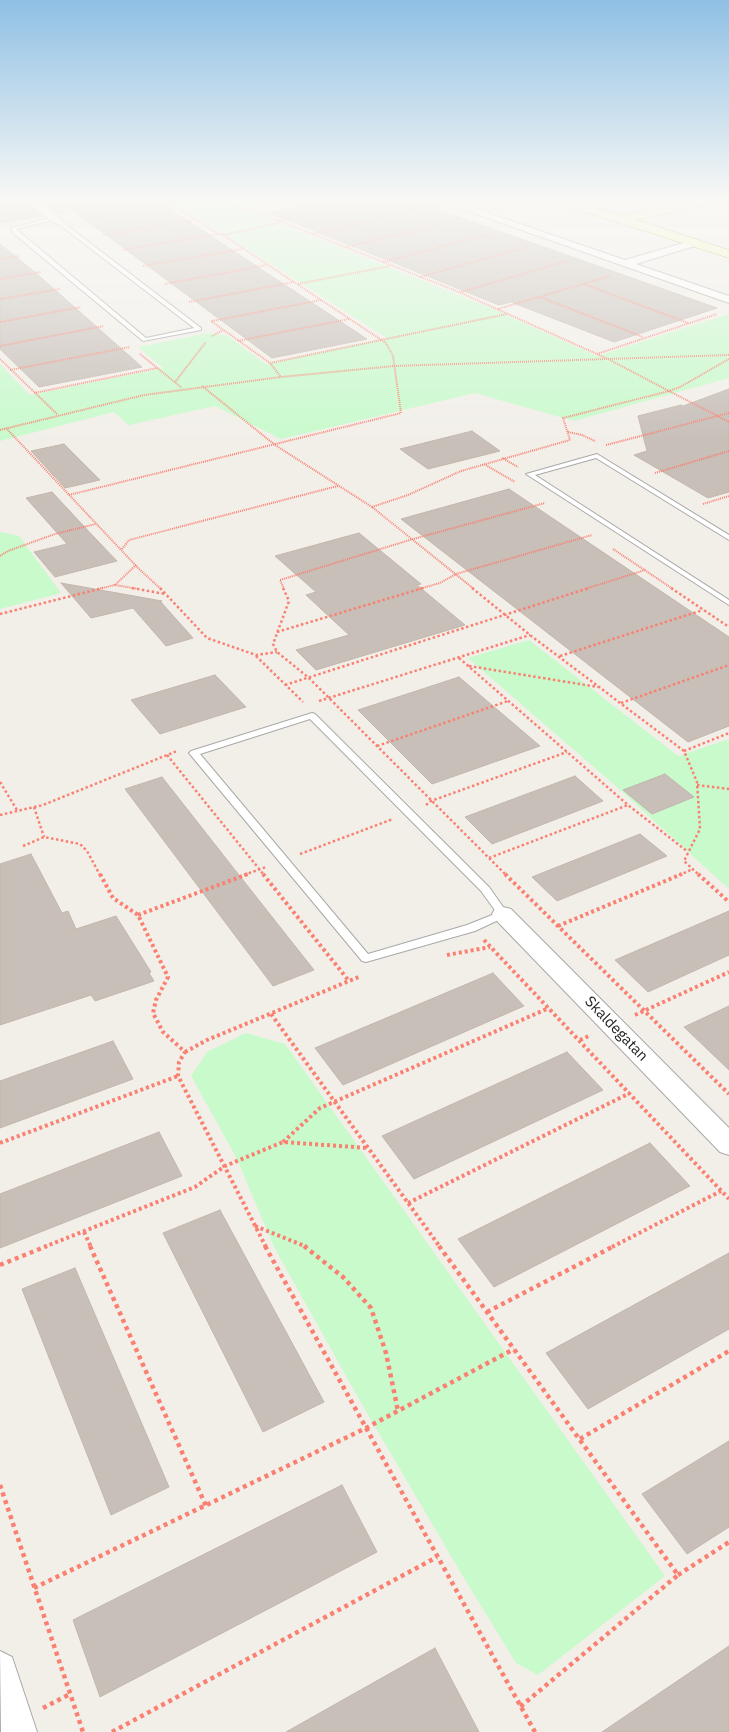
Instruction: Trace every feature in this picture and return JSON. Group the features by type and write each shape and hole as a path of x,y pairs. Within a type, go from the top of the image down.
{"street":[{"path":"676,282 729,300"},
{"name":"Skaldegatan","path":"503,914 729,1144"},
{"path":"0,1669 19,1732"}],"lane":[{"path":"75,282 145,340 200,329 137,282"},
{"path":"729,538 596,456 529,474 729,603"},
{"path":"312,716 485,889 503,914 470,928 366,958 194,753 312,716"}],"path":[{"path":"145,288 178,282"},
{"path":"69,495 401,413 391,349 382,339 298,284 294,282 188,302"},
{"path":"298,284 309,282"},
{"path":"433,282 460,292 608,359 729,422"},
{"path":"460,292 496,282"},
{"path":"498,309 590,282"},
{"path":"583,284 688,323"},
{"path":"0,299 63,288"},
{"path":"539,297 643,337"},
{"path":"211,321 322,300"},
{"path":"0,322 84,307"},
{"path":"597,354 724,311"},
{"path":"281,377 270,363 508,314"},
{"path":"238,341 349,319"},
{"path":"0,346 107,326"},
{"path":"175,382 210,337 223,330"},
{"path":"10,370 131,346"},
{"path":"137,352 183,388"},
{"path":"0,430 58,414 183,388 281,377 394,366 729,355"},
{"path":"0,359 58,414"},
{"path":"372,507 408,495 461,471 570,440 564,418 670,391 729,359"},
{"path":"34,393 157,368"},
{"path":"202,386 275,445 372,507 530,635 684,751 697,784 700,829 684,861 729,902"},
{"path":"603,446 729,412"},
{"path":"6,428 207,638 256,655 300,701 308,705"},
{"path":"651,474 729,452"},
{"path":"122,548 128,540 339,486"},
{"path":"701,504 729,496"},
{"path":"545,502 280,580 289,602 286,615 276,632 273,644 277,652 309,678 488,858 729,1093"},
{"path":"0,556 8,550 55,534 97,524"},
{"path":"276,632 440,583 456,574 592,534"},
{"path":"115,585 136,565"},
{"path":"285,685 645,570"},
{"path":"0,614 115,585 166,594"},
{"path":"559,656 704,610"},
{"path":"329,698 530,635"},
{"path":"256,655 277,652"},
{"path":"459,658 628,805 688,852"},
{"path":"621,703 729,665"},
{"path":"468,666 600,688"},
{"path":"377,746 509,701"},
{"path":"684,751 729,733"},
{"path":"0,815 43,805 177,750 194,753"},
{"path":"431,801 567,752"},
{"path":"167,755 349,981"},
{"path":"0,783 17,810"},
{"path":"697,784 729,789"},
{"path":"488,858 628,805"},
{"path":"34,807 44,837"},
{"path":"23,846 44,837 80,844 87,851 113,898 138,915 168,976 156,1000 153,1013 163,1032 185,1052"},
{"path":"558,926 693,869"},
{"path":"470,928 491,946 729,1199"},
{"path":"446,955 491,946"},
{"path":"645,1011 729,972"},
{"path":"366,973 185,1052 178,1062 178,1076 255,1226 534,1732"},
{"path":"0,1265 195,1187 225,1166 283,1142 320,1108 549,1008"},
{"path":"271,1014 678,1575"},
{"path":"0,1143 178,1076"},
{"path":"408,1203 630,1094"},
{"path":"283,1142 368,1148"},
{"path":"487,1312 721,1191"},
{"path":"255,1226 306,1247 343,1277 371,1308 386,1353 398,1411"},
{"path":"84,1232 206,1506"},
{"path":"34,1588 366,1428 514,1349"},
{"path":"580,1440 729,1351"},
{"path":"0,1485 83,1732"},
{"path":"520,1707 678,1575 729,1542"},
{"path":"112,1732 437,1557"}],"green space":[{"path":"299,282 425,282 493,309 597,356 729,314 729,378 574,421 475,393 281,439 215,406 129,425 114,412 0,441 0,364 30,395 163,368 138,347 208,333 226,335 266,364 387,338"},
{"path":"0,532 19,536 61,593 0,609"},
{"path":"529,640 678,756 729,739 729,889 618,788 468,658"},
{"path":"246,1033 285,1044 665,1576 538,1675 516,1663 360,1401 274,1247 237,1159 191,1076 207,1052"}],"building":[{"path":"0,282 46,282 142,367 39,387 0,349"},
{"path":"169,282 280,282 367,339 272,358"},
{"path":"441,282 643,282 717,308 614,342 511,302 499,305"},
{"path":"729,389 729,492 708,498 634,455 647,451 638,416 683,406"},
{"path":"472,431 500,451 428,469 400,449"},
{"path":"64,444 100,480 65,488 31,451"},
{"path":"509,489 729,637 729,726 688,742 401,519"},
{"path":"52,492 117,561 55,577 34,552 67,544 26,498"},
{"path":"359,533 421,584 417,585 465,625 316,670 296,650 349,635 306,595 316,592 275,556"},
{"path":"61,583 162,601 160,601 193,638 166,646 133,608 91,618"},
{"path":"215,675 246,707 160,734 131,700"},
{"path":"459,677 540,746 432,784 358,710"},
{"path":"665,774 694,797 652,814 623,790"},
{"path":"575,776 603,801 492,844 465,817"},
{"path":"162,777 314,970 273,986 125,789"},
{"path":"640,834 667,856 557,901 532,877"},
{"path":"31,854 62,913 68,911 76,929 116,916 151,972 149,973 154,981 95,1001 91,995 0,1025 0,864"},
{"path":"729,911 729,955 648,992 615,960"},
{"path":"493,973 524,1006 343,1085 315,1048"},
{"path":"729,1006 729,1070 684,1027"},
{"path":"113,1041 133,1079 0,1128 0,1081"},
{"path":"567,1052 603,1090 414,1179 382,1136"},
{"path":"159,1132 182,1176 0,1248 0,1194"},
{"path":"650,1143 690,1186 494,1287 458,1239"},
{"path":"220,1210 324,1402 263,1432 163,1233"},
{"path":"729,1253 729,1329 588,1409 546,1353"},
{"path":"75,1268 169,1487 111,1515 22,1289"},
{"path":"729,1441 729,1527 687,1554 642,1494"},
{"path":"342,1485 377,1552 100,1697 73,1620"},
{"path":"729,1646 729,1732 602,1732"},
{"path":"435,1648 479,1732 286,1732"}]}
